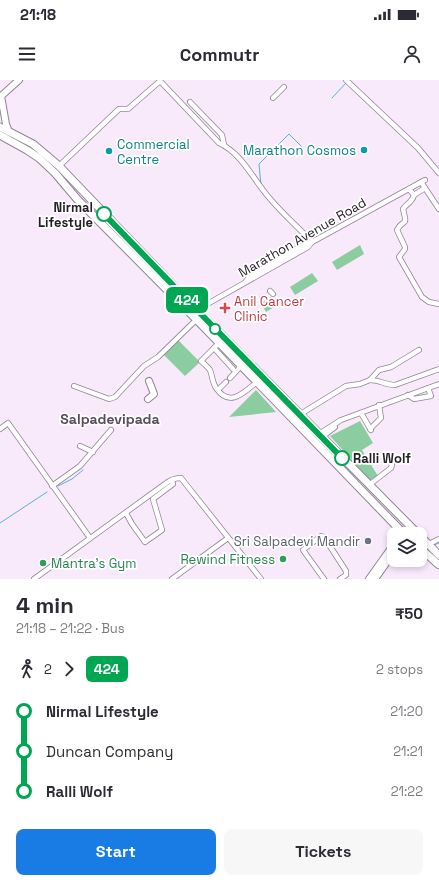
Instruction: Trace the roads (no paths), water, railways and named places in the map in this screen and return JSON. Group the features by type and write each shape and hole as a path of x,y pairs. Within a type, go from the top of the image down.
{"main road":[{"path":"0,127 33,144 59,166 194,312 197,320 216,345 241,366 402,527"},
{"path":"0,135 37,157 60,179 77,198 369,485 403,527"},
{"path":"0,140 10,140"},
{"path":"60,179 66,174"},
{"path":"429,544 439,555"},
{"path":"427,554 439,565"}],"street":[{"path":"9,132 0,97 19,80"},
{"path":"59,166 119,109 128,109 160,81 219,143 227,147 250,170 263,190 311,243"},
{"path":"348,81 418,148 439,173"},
{"path":"273,98 284,87"},
{"path":"190,102 222,135 224,145"},
{"name":"Marathon Avenue Road","path":"194,312 306,243 311,243 423,181 425,188"},
{"path":"439,209 425,188 414,195 412,200 404,209 406,218 405,222 397,230 405,247 399,257 422,297 429,302 439,304"},
{"path":"409,189 414,195"},
{"path":"74,386 109,399 116,397 144,366 158,357 197,320"},
{"path":"233,369 216,345 201,361 211,371 211,378 218,390 224,396 233,399 237,398 257,382"},
{"path":"370,380 379,370 391,367 419,350"},
{"path":"230,378 241,366"},
{"path":"299,415 346,386 360,384 370,380 395,385 439,369"},
{"path":"148,399 154,394 149,381"},
{"path":"218,390 226,382"},
{"path":"320,436 340,422 379,406 439,385"},
{"path":"428,389 433,402"},
{"path":"408,396 414,400 431,396"},
{"path":"361,414 371,430 381,418 379,406"},
{"path":"0,429 8,423 90,538"},
{"path":"52,486 80,466 111,430"},
{"path":"80,446 93,452"},
{"path":"369,485 392,467 387,456"},
{"path":"34,579 172,480 181,478 261,579"},
{"path":"126,512 132,524 145,542 162,530 153,500 173,484 172,480"},
{"path":"324,579 303,550 321,536 324,537 346,571 346,575 340,579"},
{"path":"172,579 228,538"},
{"path":"429,544 439,539"},
{"path":"369,579 387,554"},
{"path":"375,579 387,562"}],"waterway":[{"path":"332,98 346,83"},
{"path":"261,185 259,164 289,134 303,148"},
{"path":"58,486 72,479 83,470"},
{"path":"0,523 47,492"},
{"path":"434,545 439,543"}],"place":[{"name":"Marathon Cosmos","path":"364,150"},
{"name":"Commercial Centre","path":"109,151"},
{"name":"Nirmal Lifestyle","path":"104,214"},
{"name":"Anil Cancer Clinic","path":"225,308"},
{"name":"Ralli Wolf","path":"342,458"},
{"name":"Sri Salpadevi Mandir","path":"368,541"},
{"name":"Rewind Fitness","path":"283,559"},
{"name":"Mantra's Gym","path":"43,563"}],"district":[{"name":"Salpadevipada","path":"110,419"}]}
